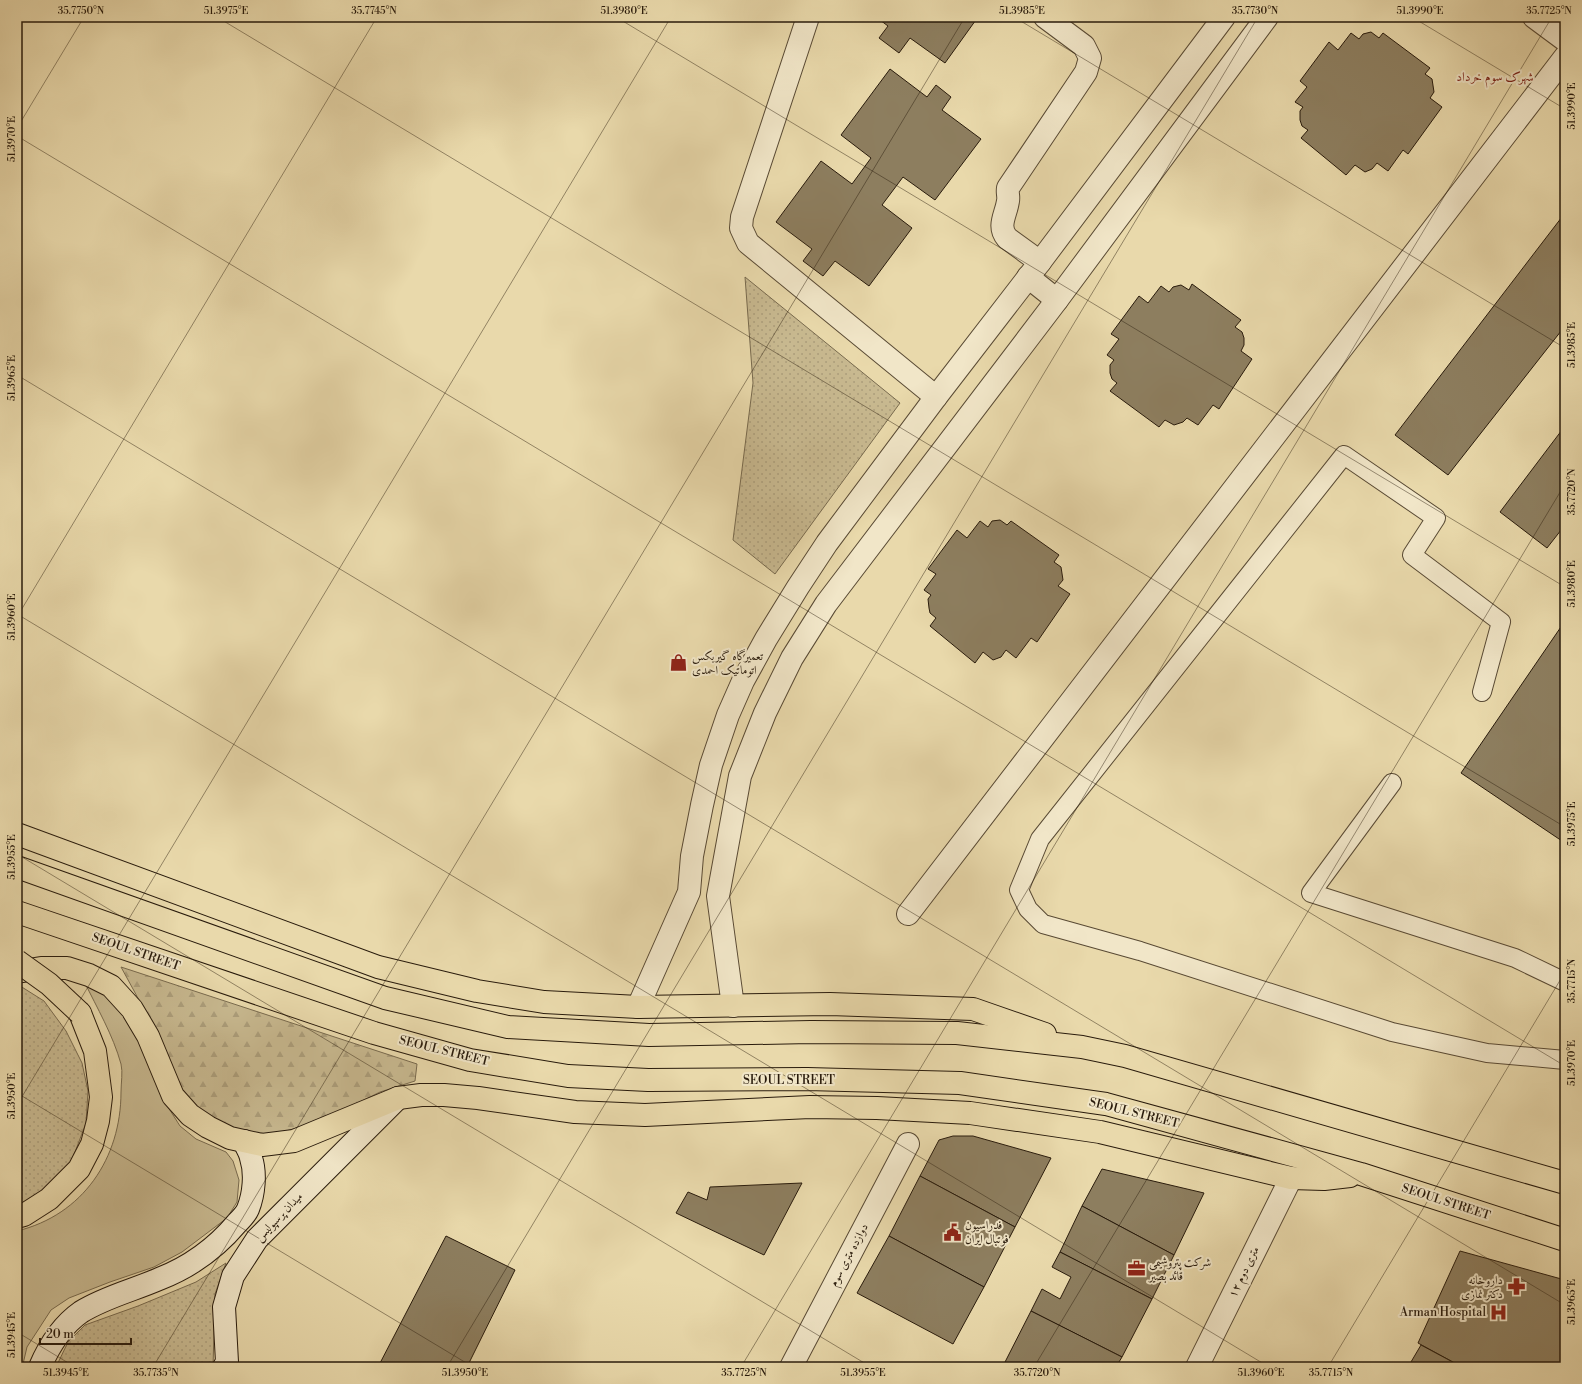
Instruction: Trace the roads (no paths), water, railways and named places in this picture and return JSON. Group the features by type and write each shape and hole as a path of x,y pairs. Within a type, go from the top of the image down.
{"main road":[{"path":"17,834 378,967 477,990 544,1002 638,1007 830,1004 973,1009 1082,1047"},
{"path":"17,867 385,998 508,1027 649,1034 810,1032 957,1033 1082,1047 1125,1056 1565,1183"},
{"name":"SEOUL STREET","path":"17,912 374,1033 470,1060 568,1076 648,1080 807,1079 960,1083 1106,1104 1361,1174 1565,1240"},
{"path":"17,961 49,984 80,1013 95,1050 101,1097 98,1121 94,1136 78,1169 49,1199 24,1215 17,1217"},
{"path":"17,972 41,968 67,968 89,975 111,986 132,1009 148,1036 173,1096 190,1115 208,1128 230,1138 262,1145 294,1141 398,1098 421,1095 444,1095 575,1112 645,1115 810,1107 970,1113 1100,1132 1291,1178 1324,1180 1361,1174"}],"street":[{"path":"808,17 742,217 742,228 748,243 936,397"},
{"path":"1045,17 1084,46 1090,58 1086,72 1008,188 1007,193 1009,198 1001,226 1006,238 1034,270 1057,300"},
{"path":"638,1007 689,892 692,856 702,805 711,765 728,715 743,681 766,639 798,586 827,543 1224,17"},
{"path":"734,1006 718,896 740,776 765,713 792,658 826,604 1057,300 1267,17"},
{"path":"1534,17 1565,40"},
{"path":"908,914 1565,58"},
{"name":"میدان پرسپولیس","path":"227,1365 224,1307 233,1276 257,1239 398,1098"},
{"path":"40,1367 48,1349 63,1327 81,1312 105,1300 184,1268 209,1251 231,1231 248,1210 252,1190 253,1168 251,1157 244,1141"},
{"name":"دوازده متری سوم","path":"791,1367 908,1144"},
{"name":"۱۲ متری دوم","path":"1197,1367 1291,1178"}],"lane":[{"path":"1482,692 1500,622 1412,555 1436,518 1344,455 1040,839 1019,890 1028,909 1043,924 1140,951 1392,1032 1487,1053 1565,1060"},
{"path":"1392,783 1311,893 1515,958 1565,982"}],"place":[{"name":"تعمیرگاه گیربکس اتوماتیک احمدی","path":"679,663"},
{"name":"فدراسیون فوتبال ایران","path":"952,1232"},
{"name":"شرکت پتروشیمی قائد بصیر","path":"1136,1269"},
{"name":"داروخانه دکتر نمازی","path":"1516,1287"},
{"name":"Arman Hospital","path":"1499,1312"}],"district":[{"name":"شهرک سوم خرداد","path":"1495,77"}]}
